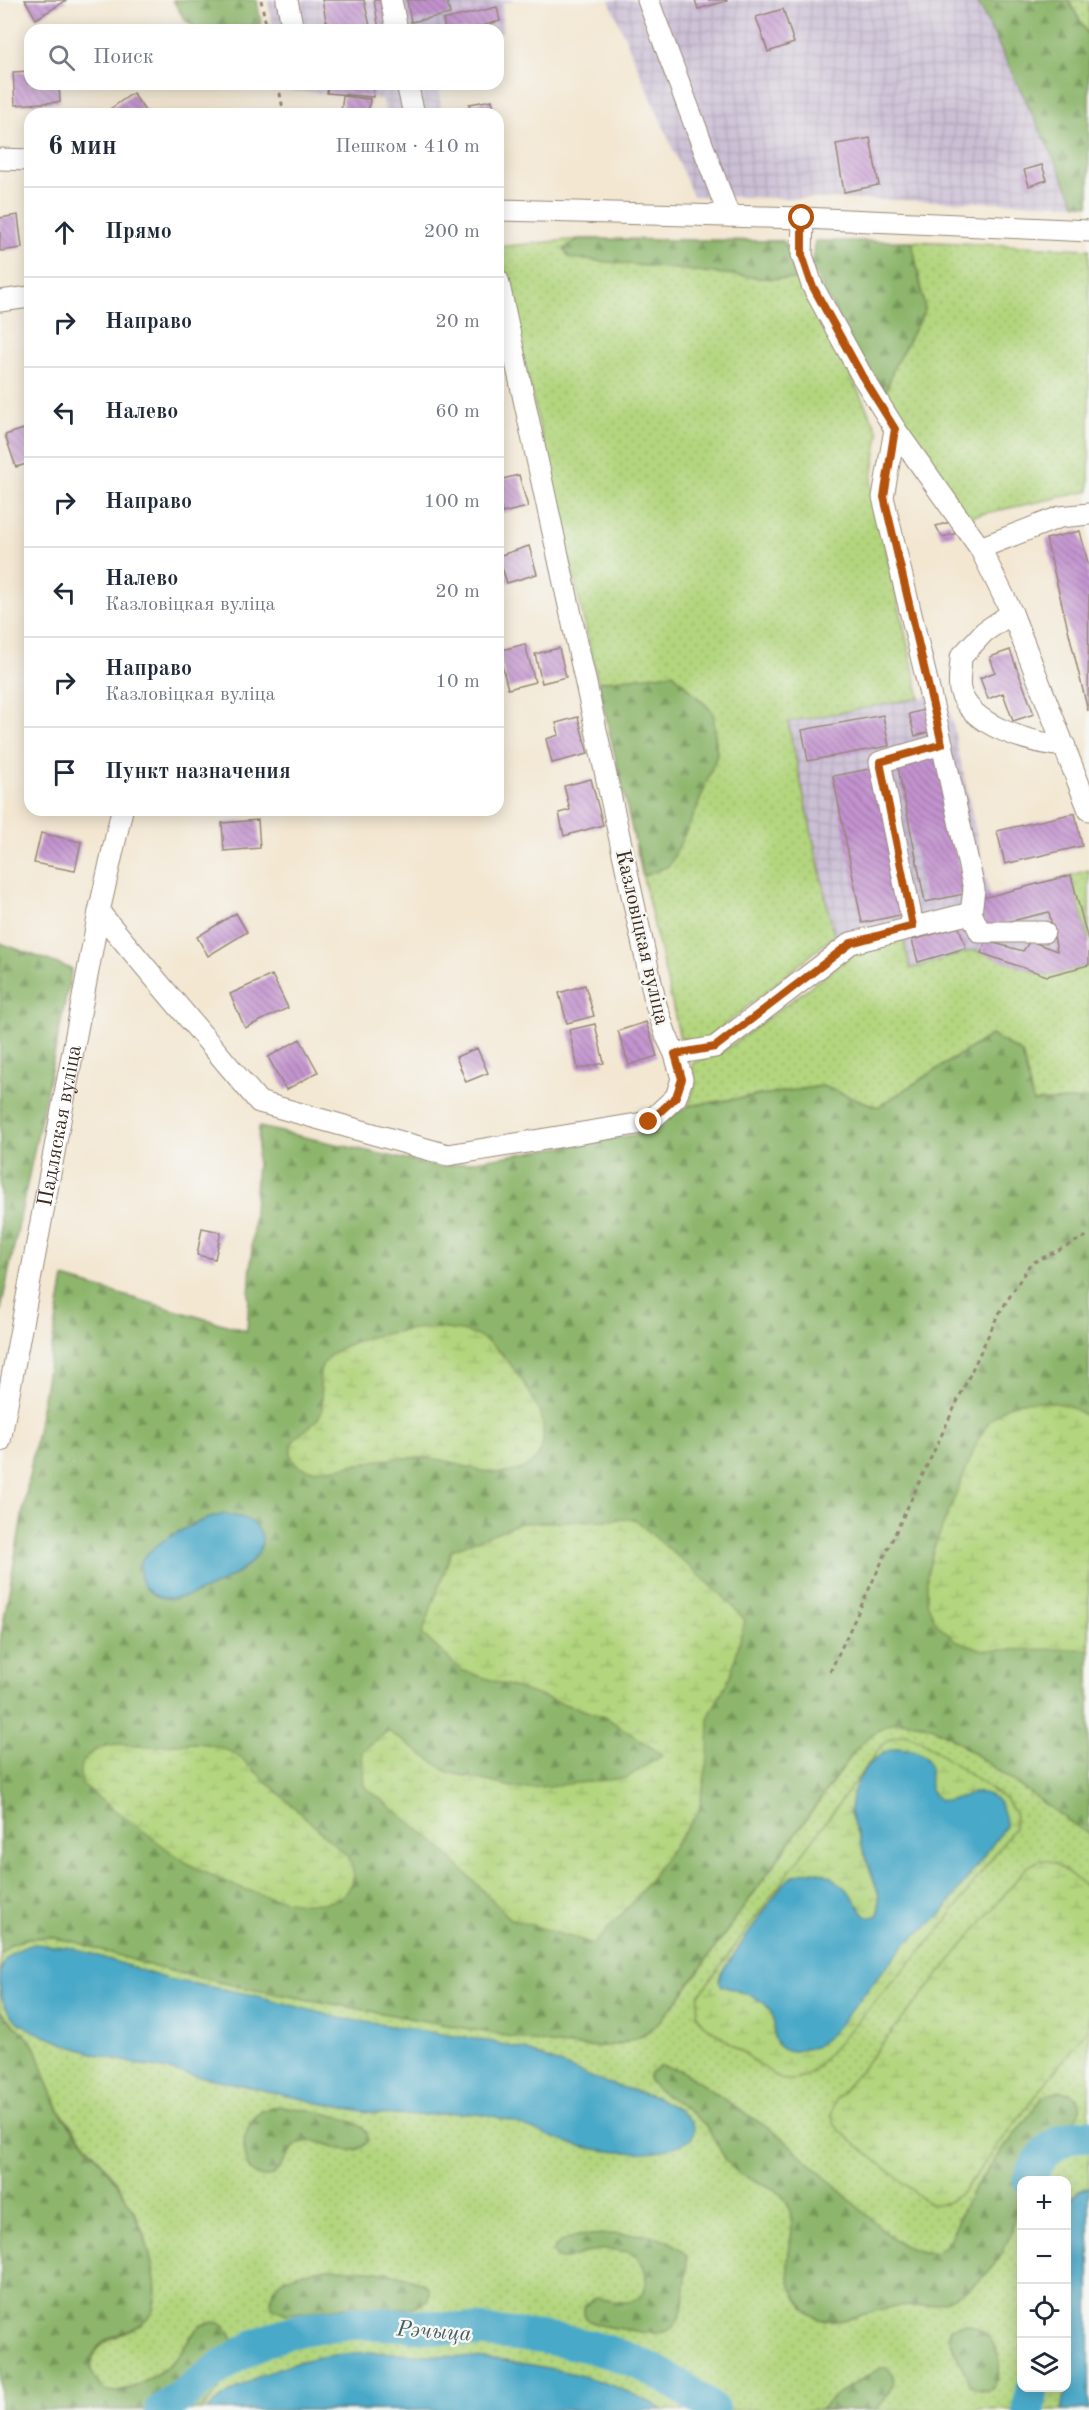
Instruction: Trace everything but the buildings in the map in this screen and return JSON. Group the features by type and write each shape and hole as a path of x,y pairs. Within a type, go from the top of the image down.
{"street":[{"path":"287,0 292,24"},
{"path":"391,0 396,24"},
{"path":"648,0 729,216"},
{"path":"409,90 413,108"},
{"path":"0,159 24,160"},
{"path":"504,210 802,218 1089,231"},
{"path":"802,218 802,255 812,285 862,376 895,429 980,548 1012,613 1089,810"},
{"path":"0,301 24,298"},
{"name":"Казловіцкая вуліца","path":"99,912 259,1102 448,1155 649,1122 676,1097 682,1079 656,1005 504,308"},
{"path":"895,429 884,497 974,889 971,913 980,932 1044,932"},
{"path":"980,548 1060,517 1089,514"},
{"path":"1012,613 984,632 961,657 960,690 976,716 1000,729 1042,744 1065,746"},
{"path":"913,926 880,762 942,744"},
{"name":"Падляская вуліца","path":"0,1441 99,912 121,816"},
{"path":"675,1054 715,1047 851,943 971,913"}],"path":[{"path":"261,0 266,24"},
{"path":"279,90 283,108"},
{"path":"830,1672 997,1317 1030,1264 1089,1235"}],"shaded area":[{"path":"268,0 517,0 503,3 502,24 272,24"},
{"path":"609,0 977,0 1076,204 693,196"},
{"path":"285,90 439,90 441,108 384,108 383,99"},
{"path":"946,693 990,897 1071,875 1089,944 1089,965 1047,976 974,950 911,969 898,921 834,936 788,722"}],"green space":[{"path":"173,0 257,0 261,24 190,24"},
{"path":"977,0 1068,0 1089,36 1089,205 1076,204"},
{"path":"1068,0 1089,0 1089,36"},
{"path":"579,239 783,241 879,433 871,484 920,698 788,722 834,936 703,1043 680,1038 504,273 504,246"},
{"path":"579,239 783,241 803,280 762,278 570,258 564,249"},
{"path":"815,241 912,241 925,310 894,367 886,392 855,350 811,266"},
{"path":"912,241 1089,249 1089,491 968,517 886,392 894,367 925,310"},
{"path":"673,673 713,712 717,755 695,813 669,866 643,876 598,682"},
{"path":"1089,870 1089,944 1071,875"},
{"path":"903,939 911,969 974,950 1047,976 1089,965 1089,1099 1033,1102 1022,1053 991,1035 878,1107 822,1086 688,1106 695,1085 692,1063 722,1052 857,952"},
{"path":"0,943 72,969 0,1314"},
{"path":"991,1035 1022,1053 1033,1102 1089,1099 1089,1835 946,1734 932,1727 907,1721 885,1726 875,1732 854,1752 664,2017 644,2034 612,2045 589,2047 555,2045 240,1987 155,1967 76,1942 50,1937 28,1938 11,1944 0,1954 0,1642 64,1278 247,1331 259,1127 439,1167 645,1133 688,1106 822,1086 878,1107"},
{"path":"423,1328 456,1330 480,1337 491,1344 510,1364 530,1393 543,1424 543,1441 540,1453 534,1461 516,1471 506,1472 484,1471 443,1460 420,1458 388,1459 315,1470 303,1468 295,1463 291,1454 293,1441 315,1422 321,1411 322,1398 319,1380 321,1368 328,1358 351,1343 366,1338"},
{"path":"1043,1401 1066,1405 1089,1417 1089,1649 984,1650 955,1640 936,1623 927,1602 927,1575 934,1548 978,1440 990,1420 1006,1407 1021,1402"},
{"path":"634,1519 721,1594 745,1620 731,1675 709,1716 708,1758 699,1811 634,1901 594,1944 511,1919 435,1842 364,1786 362,1751 388,1731 448,1772 520,1789 626,1778 663,1755 607,1718 461,1670 422,1634 452,1550 520,1523"},
{"path":"895,1721 915,1722 928,1725 946,1734 1089,1835 1089,2410 202,2410 233,2365 235,2349 192,2335 176,2358 136,2386 110,2392 98,2385 92,2367 95,2351 107,2341 132,2330 155,2280 146,2240 137,2217 114,2178 59,2110 31,2041 0,2011 0,1954 11,1944 28,1938 50,1937 76,1942 183,1974 620,2043 640,2035 660,2020 673,2006 854,1752 872,1734"},
{"path":"905,1734 920,1740 1006,1800 1015,1813 1014,1828 942,1927 818,2066 804,2077 793,2080 780,2079 702,2023 697,2015 699,1995 882,1745 892,1737"},
{"path":"194,1743 220,1747 243,1760 348,1857 354,1876 352,1884 345,1893 332,1901 313,1903 291,1901 267,1896 221,1880 189,1864 82,1784 80,1767 93,1751 101,1747 119,1744 156,1746"},
{"path":"1040,1860 1054,1862 1089,1889 1089,2026 965,2189 948,2202 933,2204 927,2202 839,2130 832,2116 834,2104 1027,1867"},
{"path":"0,2011 32,2043 59,2110 106,2168 123,2193 131,2206 148,2249 156,2286 153,2309 143,2323 113,2337 97,2348 91,2364 97,2383 109,2391 118,2392 140,2384 176,2359 198,2329 215,2322 226,2328 234,2340 235,2351 229,2373 202,2410 0,2410"},
{"path":"660,2066 680,2070 780,2136 894,2240 914,2250 929,2252 940,2249 948,2242 974,2188 1043,2097 1059,2092 1069,2093 1078,2100 1080,2110 1071,2123 1038,2148 1032,2155 1023,2176 1017,2176 1017,2205 1013,2225 1002,2253 984,2276 961,2293 934,2304 893,2307 842,2320 827,2321 807,2311 791,2287 788,2264 792,2220 785,2200 768,2186 746,2177 733,2168 705,2125 651,2084 648,2079 650,2073"},
{"path":"283,2106 328,2114 351,2121 366,2132 368,2141 361,2148 353,2150 345,2150 319,2142 300,2143 294,2147 271,2176 257,2175 250,2170 244,2154 249,2127 264,2110"},
{"path":"647,2235 664,2239 687,2256 682,2310 679,2319 668,2330 652,2333 609,2327 593,2323 585,2316 585,2305 596,2298 628,2302 639,2298 645,2288 646,2276 641,2262 635,2256 618,2250 599,2250 563,2259 558,2258 552,2252 563,2240 572,2237"},
{"path":"328,2268 392,2274 427,2286 430,2293 427,2301 418,2306 406,2308 342,2307 287,2314 272,2308 271,2297 280,2282 309,2271"},
{"path":"963,2324 983,2331 996,2348 999,2369 992,2389 981,2390 971,2385 948,2337 951,2328"},
{"path":"880,2368 887,2368 892,2373 893,2384 888,2395 876,2410 821,2410 834,2396"}],"water":[{"path":"225,1514 249,1521 260,1532 262,1543 257,1555 246,1566 217,1585 187,1596 162,1598 147,1590 141,1580 140,1569 142,1560 149,1552 180,1531 204,1520"},
{"path":"899,1748 915,1751 928,1760 930,1790 938,1798 949,1800 974,1793 988,1794 1001,1807 1006,1826 940,1916 905,1944 832,2033 815,2047 795,2051 784,2050 774,2038 774,2020 771,2011 753,1996 722,1986 719,1980 721,1973 783,1884 802,1873 811,1871 828,1875 844,1887 866,1916 876,1916 879,1913 879,1895 850,1813 851,1802 858,1781 871,1763 889,1751"},
{"path":"35,1944 74,1948 167,1979 254,1995 339,2018 493,2042 528,2051 603,2082 656,2097 679,2110 690,2120 694,2129 692,2138 680,2145 649,2152 599,2150 569,2143 505,2119 483,2114 403,2116 371,2112 328,2105 138,2064 75,2048 29,2029 19,2023 5,2007 0,1983 2,1967 13,1952"},
{"path":"1089,2187 1089,2410 1062,2410 1065,2392 1071,2392 1071,2200 1079,2191"},
{"path":"374,2352 485,2359 560,2371 596,2380 630,2393 663,2410 207,2410 246,2383 285,2366 327,2356"}],"waterway":[{"name":"Рэчыца","path":"1031,2176 1038,2162 1059,2142 1068,2138 1089,2135"},
{"name":"Рэчыца","path":"161,2410 229,2361 259,2344 299,2330 370,2323 546,2338 585,2345 623,2357 659,2373 713,2410"},
{"name":"Рэчыца","path":"1029,2410 1031,2392"}],"route":[{"path":"649,1122 676,1097 682,1079 675,1054 715,1047 851,943 913,926 880,762 942,744 884,497 895,429 862,376 812,285 802,255 802,218"}]}
